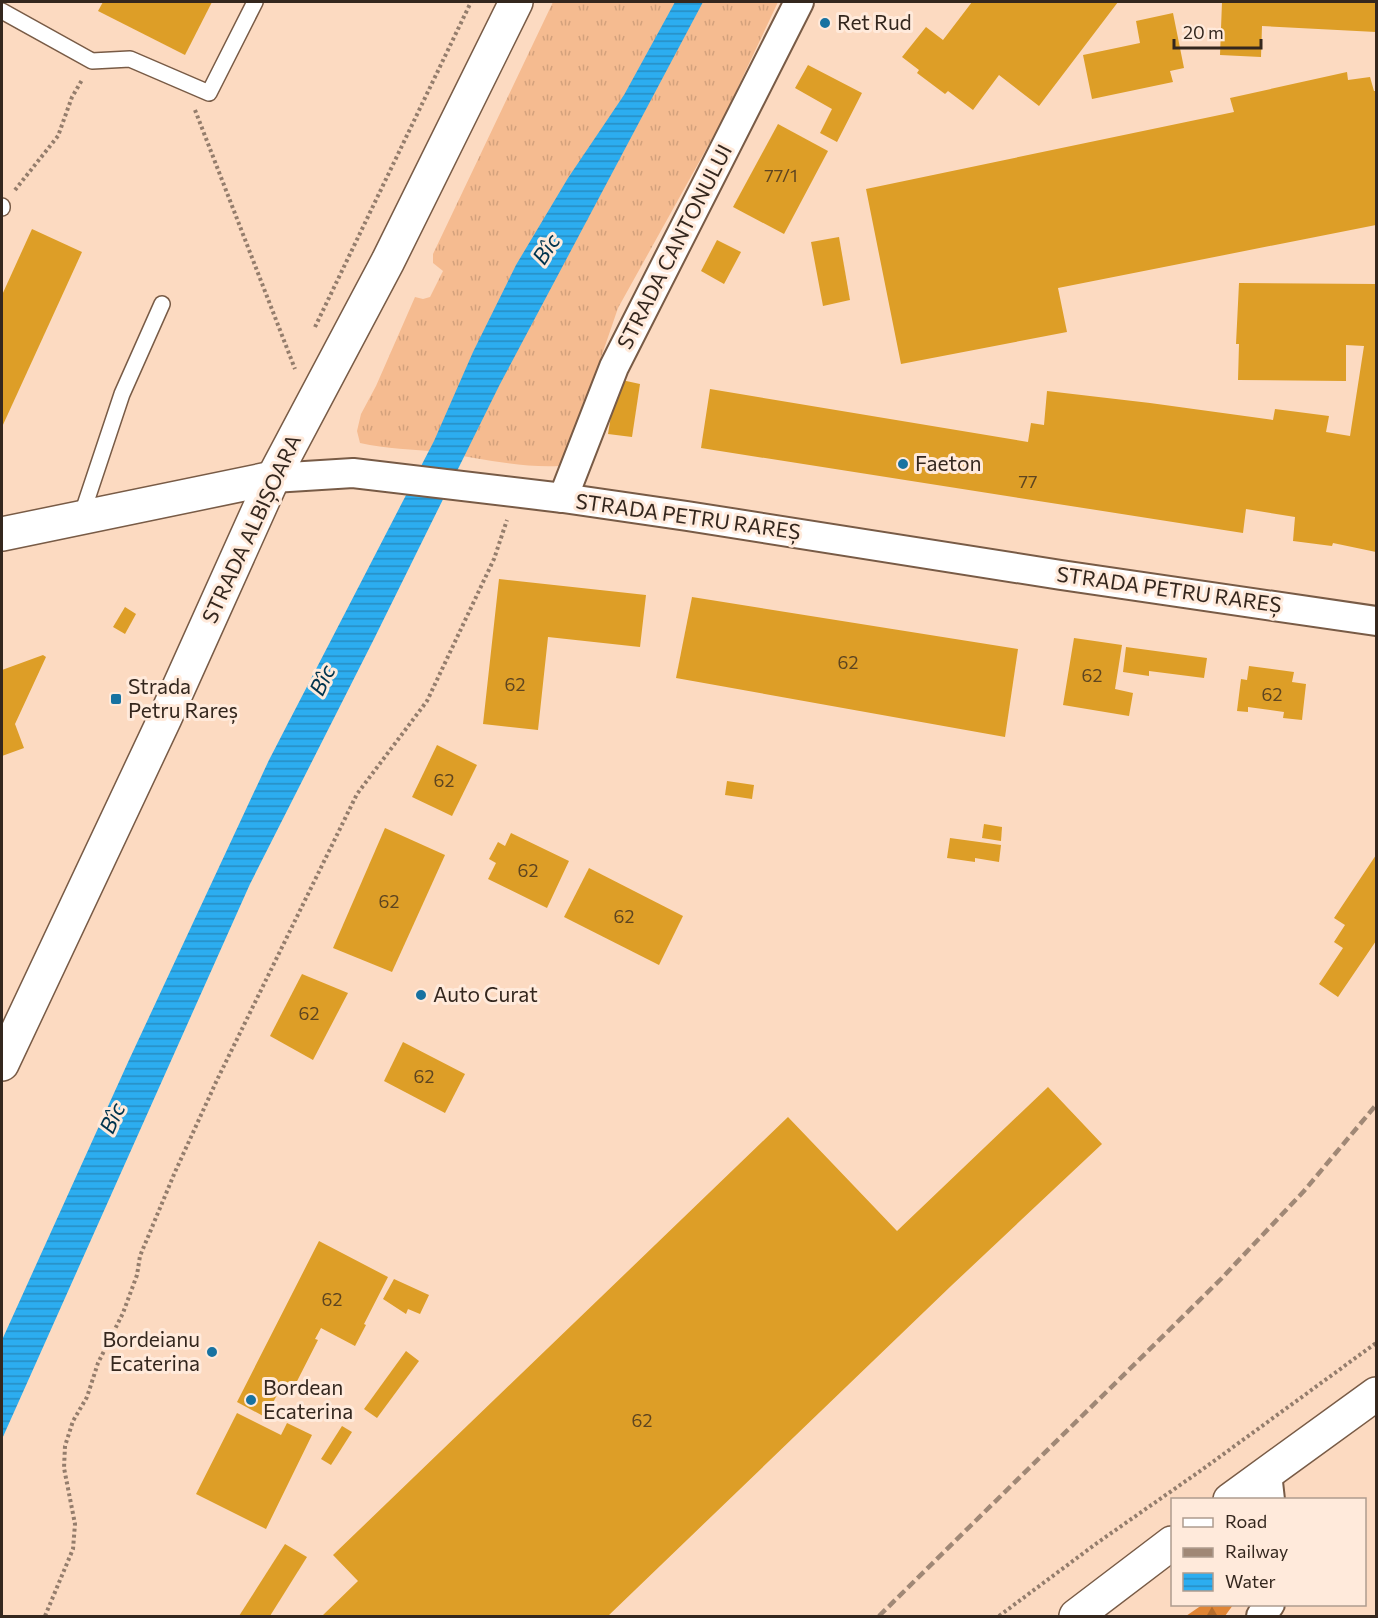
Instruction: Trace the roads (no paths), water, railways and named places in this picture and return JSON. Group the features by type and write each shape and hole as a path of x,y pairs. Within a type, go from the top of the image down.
{"main road":[{"name":"STRADA ALBIȘOARA","path":"2,1064 165,718 273,478 388,261 516,2"},
{"name":"STRADA PETRU RAREȘ","path":"2,534 273,478"},
{"path":"1236,1498 1269,1486 1377,1394"},
{"path":"1076,1617 1171,1545"}],"street":[{"name":"STRADA CANTONULUI","path":"563,498 614,367 799,2"},
{"name":"STRADA PETRU RAREȘ","path":"273,478 353,472 563,498 1377,621"}],"lane":[{"path":"2,11 93,61 130,59 209,93 255,2"},
{"path":"81,517 122,394 162,304"}],"water":[{"name":"Bîc","path":"675,2 703,2 499,386 250,884 2,1439 2,1340 269,760 434,441 473,352 516,265 568,178 624,95"}],"railway":[{"path":"879,1616 1221,1279 1304,1191 1376,1105"}],"place":[{"name":"Ret Rud","path":"825,23"},
{"name":"Faeton","path":"903,464"},
{"name":"Strada Petru Rareș","path":"116,699"},
{"name":"Auto Curat","path":"421,995"},
{"name":"Bordeianu Ecaterina","path":"212,1352"},
{"name":"Bordean Ecaterina","path":"251,1400"}]}
